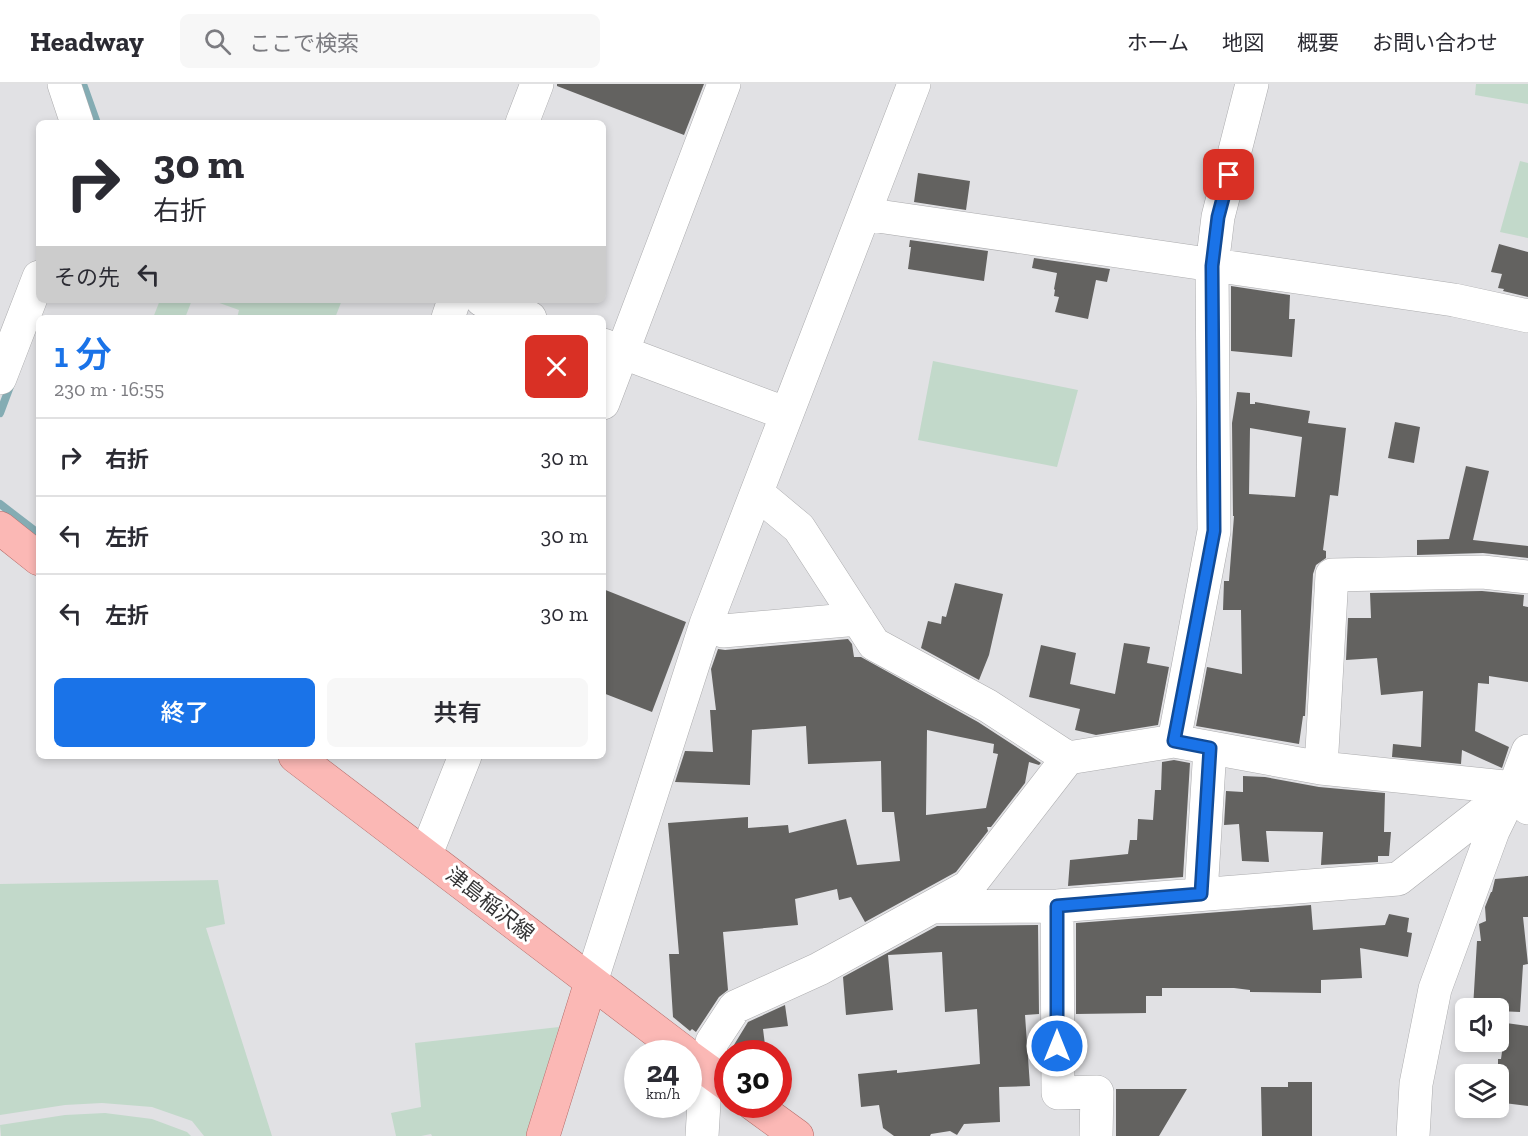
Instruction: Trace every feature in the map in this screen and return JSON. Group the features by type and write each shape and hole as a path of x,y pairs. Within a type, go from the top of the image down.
{"main road":[{"path":"0,528 36,557"},
{"name":"津島稲沢線","path":"299,759 668,1040"},
{"path":"543,1136 591,982"},
{"path":"772,1118 797,1136"}],"street":[{"path":"64,84 76,120"},
{"path":"523,120 537,84"},
{"path":"606,388 613,349 724,84"},
{"path":"591,982 706,624 914,84"},
{"path":"1174,741 1214,531 1212,266 1218,217 1252,84"},
{"path":"864,214 1454,300 1528,316"},
{"path":"0,378 29,334 36,294"},
{"path":"490,303 522,315"},
{"path":"613,349 787,414"},
{"path":"757,493 799,528 874,644 988,706 1068,758 1174,741 1321,768 1523,793"},
{"path":"1321,768 1332,575 1483,572 1528,576"},
{"path":"706,624 723,630 858,619"},
{"path":"1201,894 1210,748"},
{"path":"1413,1136 1416,1084 1435,989 1493,831 1523,793 1528,751"},
{"path":"702,1066 712,1042 735,1007 819,969 968,886 1068,758"},
{"path":"426,854 464,759"},
{"path":"932,907 1057,906 1398,879 1523,793"},
{"path":"1057,906 1058,1093 1097,1092 1096,1136"},
{"path":"702,1118 702,1136"}],"green space":[{"path":"1476,84 1528,84 1528,104 1475,95"},
{"path":"1520,161 1528,163 1528,238 1500,232"},
{"path":"159,303 191,303 186,315 154,315"},
{"path":"219,303 341,303 336,315 238,315 239,310"},
{"path":"933,361 1078,390 1057,467 918,440"},
{"path":"218,880 225,924 206,928 272,1136 204,1136 192,1121 152,1107 102,1103 65,1105 0,1115 0,884"},
{"path":"559,1027 526,1136 432,1136 431,1134 396,1136 391,1113 421,1107 415,1043"},
{"path":"105,1113 152,1119 187,1132 191,1136 1,1136 0,1125 65,1115"}],"building":[{"path":"557,84 704,84 684,135 557,86"},
{"path":"918,173 970,181 966,210 914,202"},
{"path":"910,240 988,251 984,281 908,269"},
{"path":"1499,244 1528,252 1528,297 1498,288 1502,274 1491,272"},
{"path":"1034,258 1110,269 1107,282 1096,280 1088,319 1055,312 1059,297 1054,296 1057,273 1032,268"},
{"path":"1231,286 1290,295 1289,319 1295,319 1292,357 1231,351"},
{"path":"1237,392 1250,393 1250,404 1255,404 1255,402 1310,411 1308,423 1346,428 1338,496 1330,495 1323,550 1326,551 1326,558 1316,565 1313,574 1305,716 1303,716 1299,744 1196,726 1207,667 1242,674 1241,610 1223,610 1224,581 1229,581 1234,516 1232,423","holes":["1250,428 1302,437 1295,497 1249,494"]},
{"path":"1395,422 1420,427 1414,463 1388,458"},
{"path":"1466,466 1489,471 1473,540 1528,546 1528,558 1483,553 1417,555 1417,540 1449,539"},
{"path":"955,583 1003,594 989,655 979,680 921,648 928,621 941,624 942,616 946,617"},
{"path":"606,590 686,622 652,712 606,694"},
{"path":"1482,591 1524,595 1523,606 1528,607 1528,682 1489,676 1489,684 1478,683 1475,731 1509,747 1502,768 1462,750 1461,764 1392,757 1393,744 1421,747 1423,691 1381,695 1377,658 1346,660 1348,618 1371,618 1370,593"},
{"path":"848,639 852,644 854,657 861,657 978,722 1041,763 1039,765 1029,762 1025,783 991,827 987,827 988,831 956,872 865,922 851,897 839,900 837,889 795,899 798,925 723,932 728,990 719,997 696,1032 692,1029 690,1031 673,1017 669,954 679,954 668,823 748,817 748,828 788,825 789,833 846,819 857,865 900,861 894,812 882,812 881,761 808,764 806,726 752,730 750,785 675,782 685,751 713,752 710,710 716,710 711,669 718,649","holes":["927,730 994,744 993,753 998,754 986,808 926,815"]},
{"path":"1124,643 1150,647 1147,663 1169,667 1158,725 1096,735 1075,730 1080,709 1029,697 1041,645 1076,653 1070,684 1115,694"},
{"path":"1174,760 1190,763 1183,877 1068,886 1070,860 1128,854 1130,840 1137,840 1138,819 1153,820 1155,790 1161,790 1162,762"},
{"path":"1243,776 1265,777 1319,787 1385,793 1384,832 1391,832 1389,856 1378,856 1378,862 1321,865 1323,832 1266,831 1269,862 1242,861 1239,824 1224,825 1226,791 1243,792"},
{"path":"1528,876 1528,917 1523,917 1528,964 1523,965 1520,1012 1509,1012 1509,998 1474,998 1477,941 1481,941 1479,924 1486,921 1485,907 1495,879"},
{"path":"1311,905 1313,930 1385,925 1389,914 1409,918 1407,932 1412,933 1408,957 1360,948 1362,978 1321,980 1321,993 1250,992 1250,990 1234,988 1162,988 1162,996 1146,996 1146,1013 1076,1014 1076,923"},
{"path":"1038,925 1039,1014 1025,1015 1030,1086 999,1087 1000,1122 964,1124 957,1135 950,1131 930,1136 894,1136 883,1128 879,1105 861,1107 858,1074 897,1070 897,1073 980,1064 977,1009 945,1012 942,952 888,955 893,1010 846,1015 843,977 937,926"},
{"path":"785,1005 788,1026 763,1029 764,1040 737,1040 748,1022"},
{"path":"1509,1023 1528,1026 1528,1106 1509,1104 1509,1064 1498,1064 1498,1059 1501,1059 1502,1052 1509,1052"},
{"path":"1288,1082 1312,1082 1312,1136 1262,1136 1261,1087 1288,1087"},
{"path":"1116,1089 1187,1089 1159,1136 1116,1136"}],"waterway":[{"path":"83,84 96,120"},
{"path":"0,413 12,381"},
{"path":"0,504 36,532"}],"route":[{"path":"1057,1046 1057,906 1201,894 1210,748 1174,741 1214,531 1212,266 1218,217 1229,175"}]}
